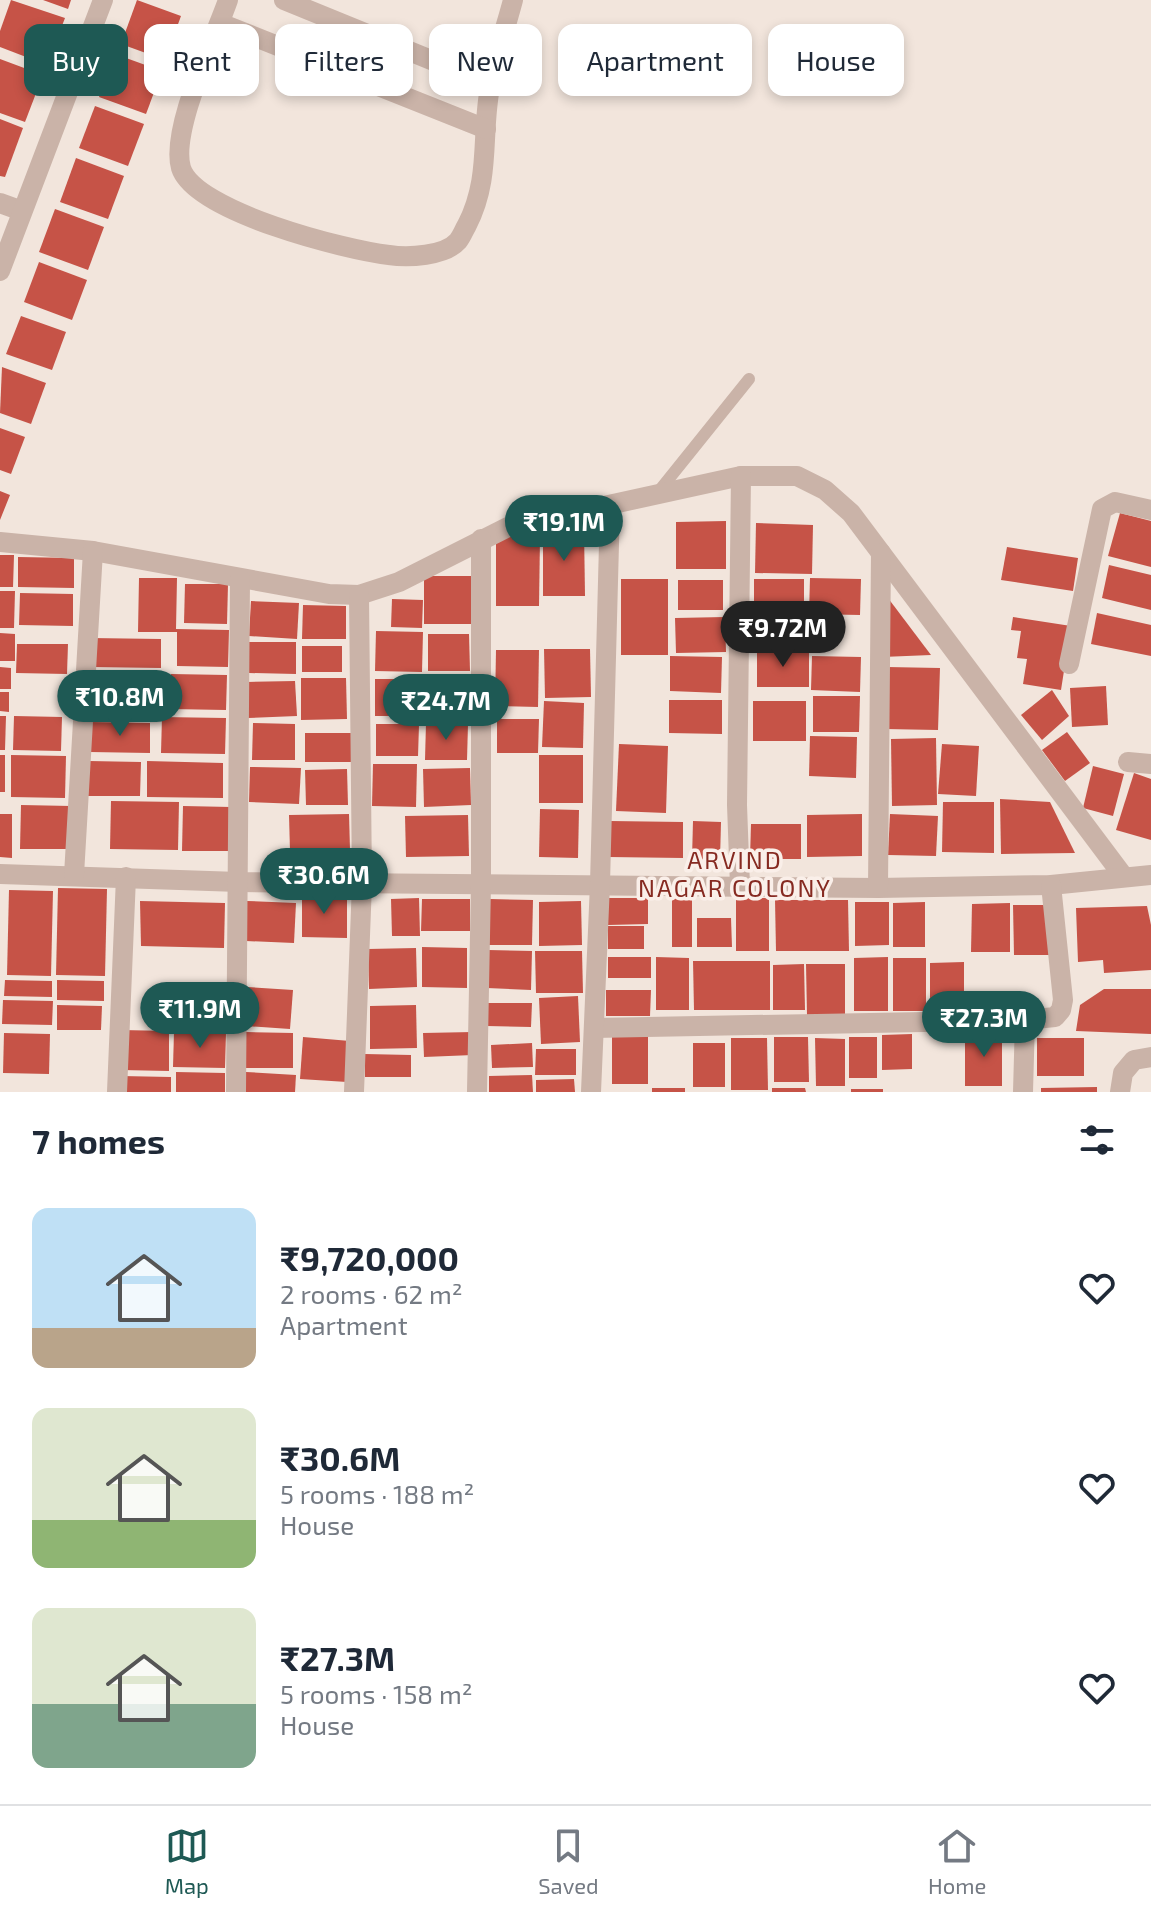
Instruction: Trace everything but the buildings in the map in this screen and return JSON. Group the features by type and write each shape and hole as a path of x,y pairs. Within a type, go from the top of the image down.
{"street":[{"path":"0,271 103,0"},
{"path":"228,0 206,51 179,150 182,171 195,187 238,212 329,244 392,256 447,250 460,240 476,207 483,182 489,96"},
{"path":"284,0 429,59"},
{"path":"506,24 513,0"},
{"path":"220,23 486,129"},
{"path":"0,203 22,211"},
{"path":"740,886 737,805 741,476"},
{"path":"0,542 93,551 329,594 359,595 399,582 508,527 741,476 797,476 825,490 851,513 1124,877"},
{"path":"1069,664 1102,509 1115,502 1151,510"},
{"path":"591,1092 610,506"},
{"path":"477,1092 481,884 481,539"},
{"path":"74,875 93,551"},
{"path":"878,888 881,553"},
{"path":"236,1092 240,579"},
{"path":"354,1092 362,883 359,595"},
{"path":"1128,762 1151,764"},
{"path":"0,874 239,882 878,888 1051,885 1151,875"},
{"path":"117,1092 126,877"},
{"path":"594,1028 1055,1017 1061,1010 1063,1000 1051,885"},
{"path":"1023,1092 1025,1020"},
{"path":"1120,1092 1123,1073 1134,1060 1151,1057"}],"lane":[{"path":"655,496 749,379"}],"district":[{"name":"ARVIND NAGAR COLONY","path":"735,875"}]}
